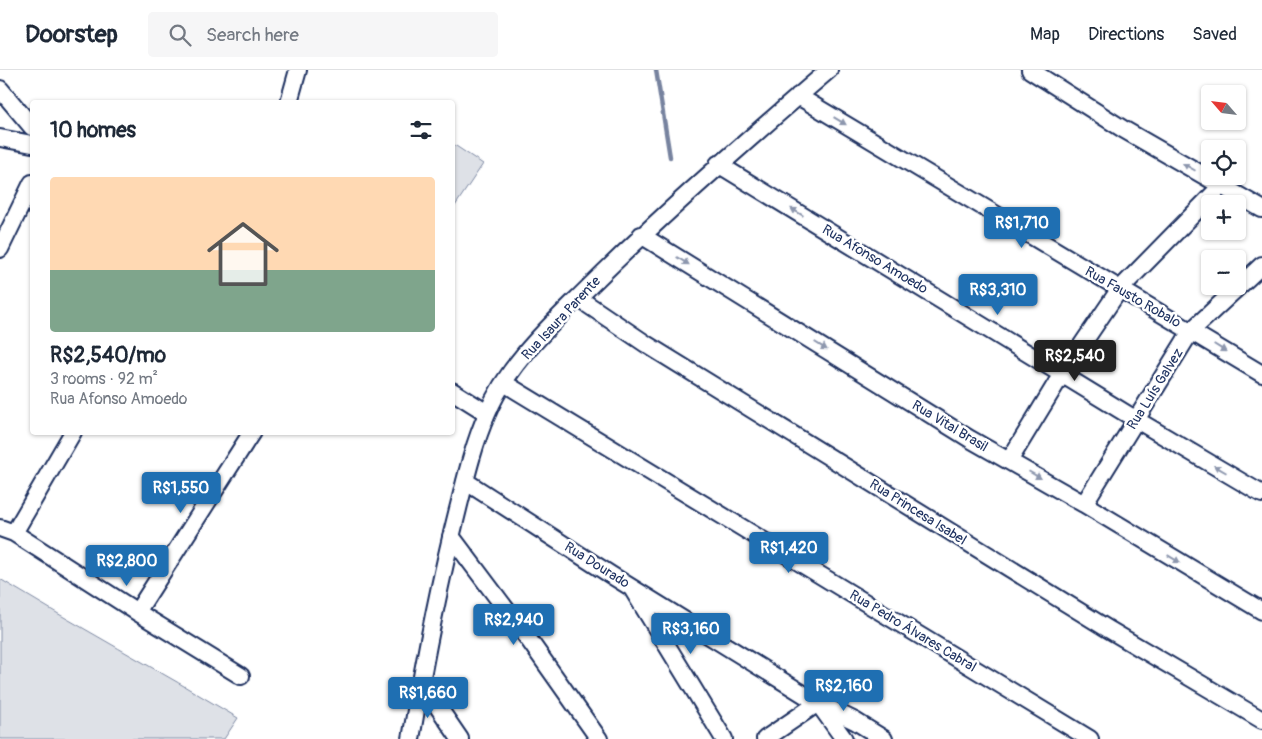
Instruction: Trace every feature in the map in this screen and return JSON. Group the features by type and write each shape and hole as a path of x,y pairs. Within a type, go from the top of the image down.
{"street":[{"path":"290,100 298,70"},
{"name":"Rua Isaura Parente","path":"411,739 451,536 487,413 504,383 533,344 641,235 718,164 829,70"},
{"path":"1030,70 1123,129 1201,173"},
{"path":"0,89 30,125"},
{"name":"Rua Fausto Robalo","path":"798,96 1262,374"},
{"path":"0,138 30,144"},
{"name":"Rua Afonso Amoedo","path":"718,164 1135,420 1262,494"},
{"path":"1010,461 1062,374 1119,290 1222,185 1262,209"},
{"path":"0,249 30,187"},
{"name":"Rua Vital Brasil","path":"641,235 970,439 1084,504 1262,611"},
{"name":"Rua Luís Galvez","path":"1084,504 1191,331 1262,265"},
{"name":"Rua Princesa Isabel","path":"578,298 655,350 1108,629 1262,720"},
{"name":"Rua Pedro Álvares Cabral","path":"504,383 1090,739"},
{"path":"455,393 487,413"},
{"path":"71,435 7,530 241,676"},
{"path":"137,612 250,435"},
{"name":"Rua Dourado","path":"466,481 631,587 818,702 855,721 884,739"},
{"path":"451,536 529,640 599,739"},
{"path":"631,587 724,739"},
{"path":"421,682 460,739"},
{"path":"764,739 818,702 844,739"}],"shaded area":[{"path":"455,145 483,164 455,206"},
{"path":"0,579 238,718 224,739 0,739"}],"waterway":[{"path":"656,70 670,157"}]}
